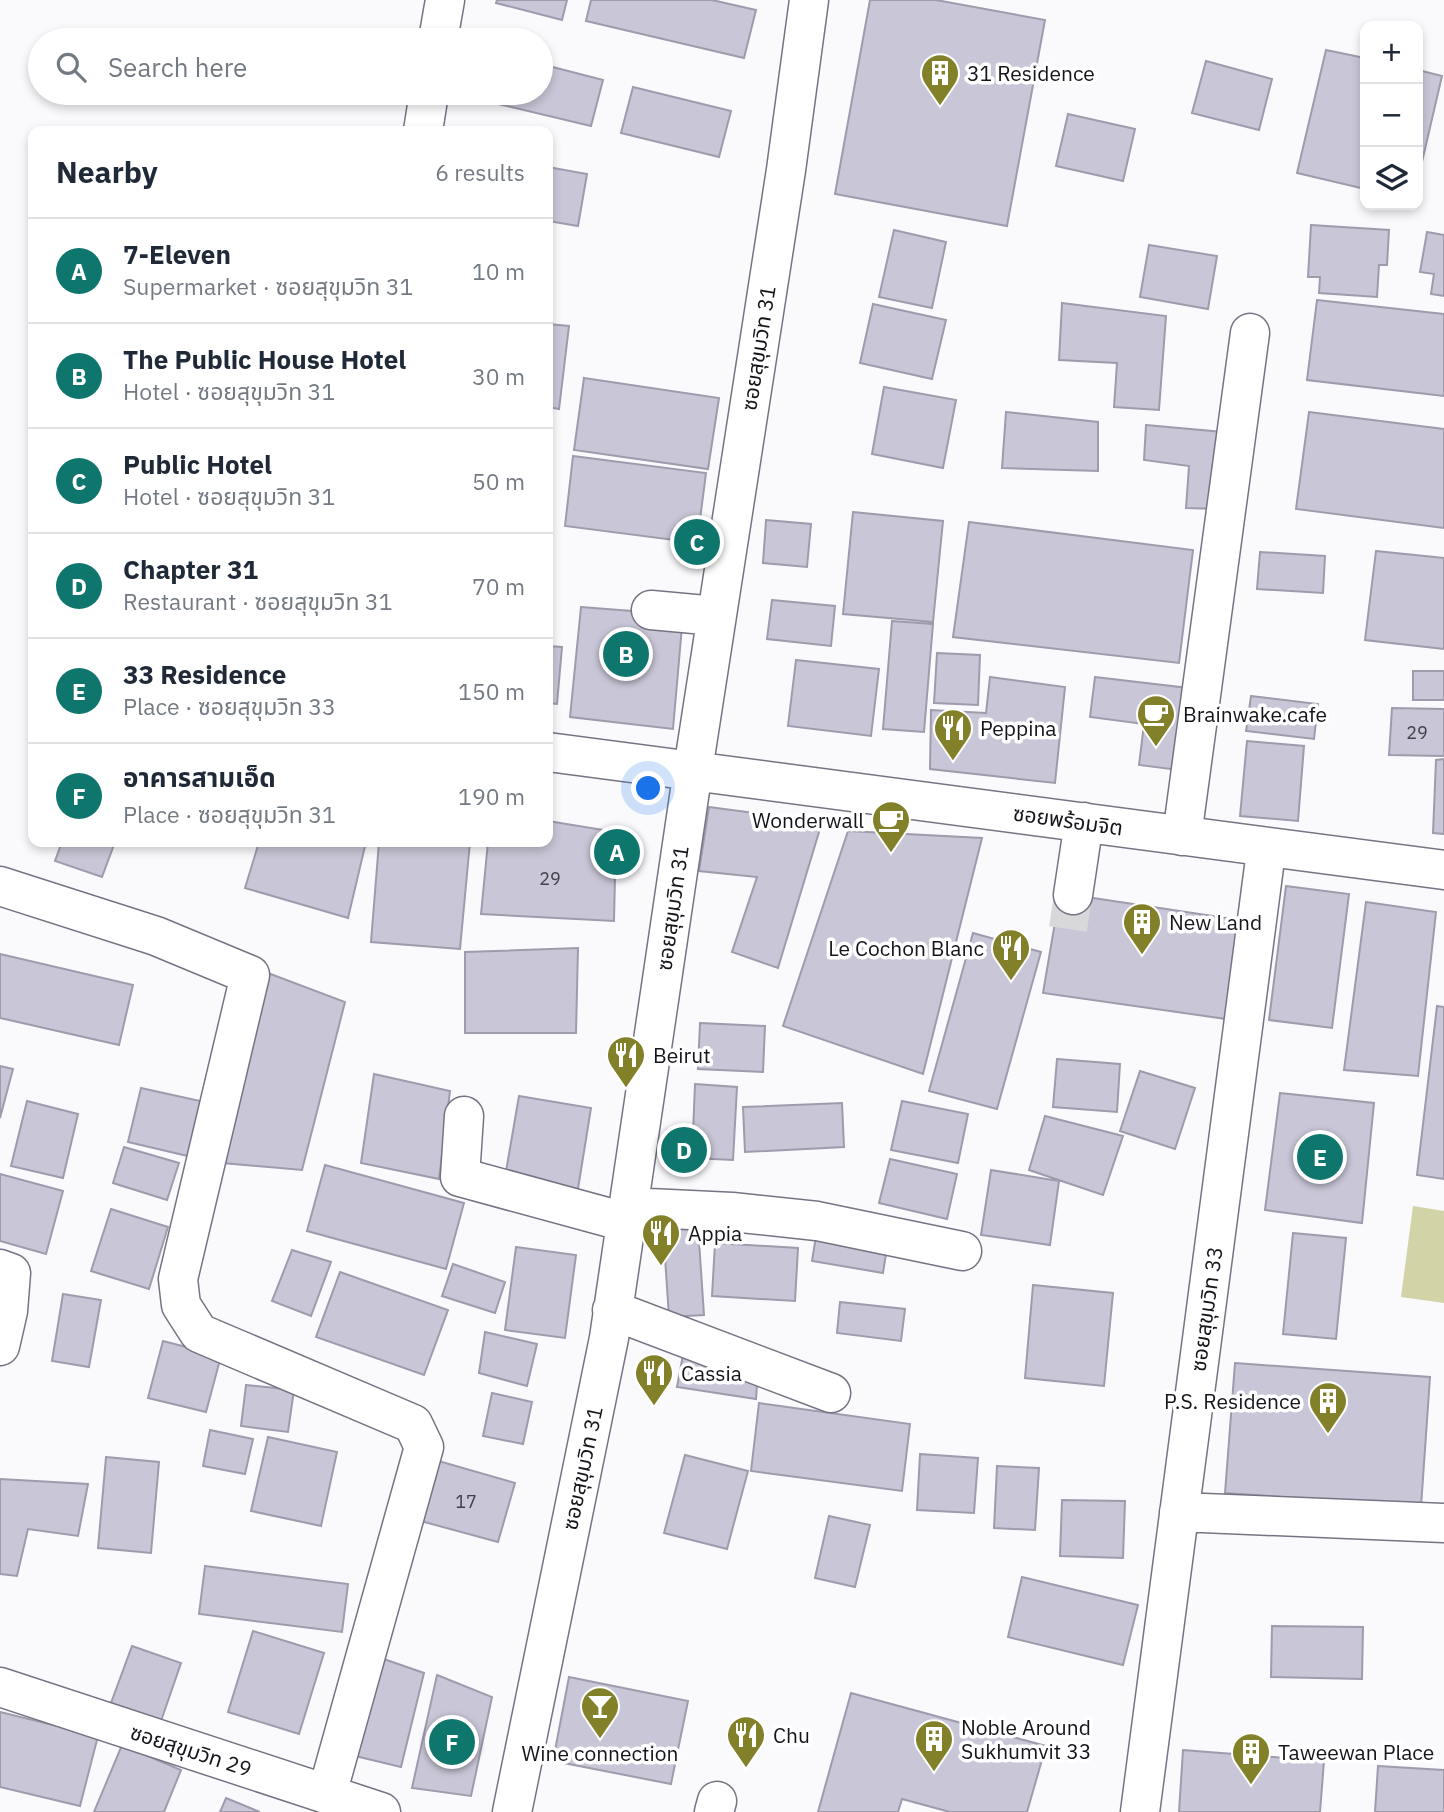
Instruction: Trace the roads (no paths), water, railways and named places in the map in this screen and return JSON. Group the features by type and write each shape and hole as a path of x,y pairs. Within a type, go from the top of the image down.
{"street":[{"path":"440,28 445,0"},
{"name":"ซอยสุขุมวิท 31","path":"512,1812 612,1311 786,170 809,0"},
{"path":"424,126 427,105"},
{"path":"1182,836 1250,333"},
{"path":"651,610 716,617"},
{"name":"ซอยพร้อมจิต","path":"553,753 1444,870"},
{"path":"1073,895 1084,822"},
{"name":"ซอยสุขุมวิท 33","path":"1140,1812 1269,848"},
{"path":"0,886 156,936 250,975 178,1279 181,1305 199,1333 413,1424 424,1447 327,1794"},
{"path":"464,1116 460,1177 627,1214 732,1212 817,1221 962,1251"},
{"path":"0,1269 11,1273 8,1311 0,1346"},
{"path":"612,1311 831,1393"},
{"path":"1180,1512 1444,1523"},
{"name":"ซอยสุขุมวิท 29","path":"0,1687 381,1812"}],"tunnel":[{"path":"1068,929 1073,895"}],"place":[{"name":"31 Residence","path":"940,107"},
{"name":"Public Hotel","path":"697,542"},
{"name":"The Public House Hotel","path":"626,654"},
{"name":"Brainwake.cafe","path":"1156,748"},
{"name":"Peppina","path":"953,762"},
{"name":"7-Eleven","path":"617,852"},
{"name":"Wonderwall","path":"891,854"},
{"name":"New Land","path":"1142,956"},
{"name":"Le Cochon Blanc","path":"1011,982"},
{"name":"Beirut","path":"626,1089"},
{"name":"Chapter 31","path":"684,1150"},
{"name":"33 Residence","path":"1320,1157"},
{"name":"Appia","path":"661,1267"},
{"name":"Cassia","path":"654,1407"},
{"name":"P.S. Residence","path":"1328,1435"},
{"name":"Wine connection","path":"600,1740"},
{"name":"อาคารสามเอ็ด","path":"452,1742"},
{"name":"Chu","path":"746,1769"},
{"name":"Noble Around Sukhumvit 33","path":"934,1773"},
{"name":"Taweewan Place","path":"1251,1786"}]}
